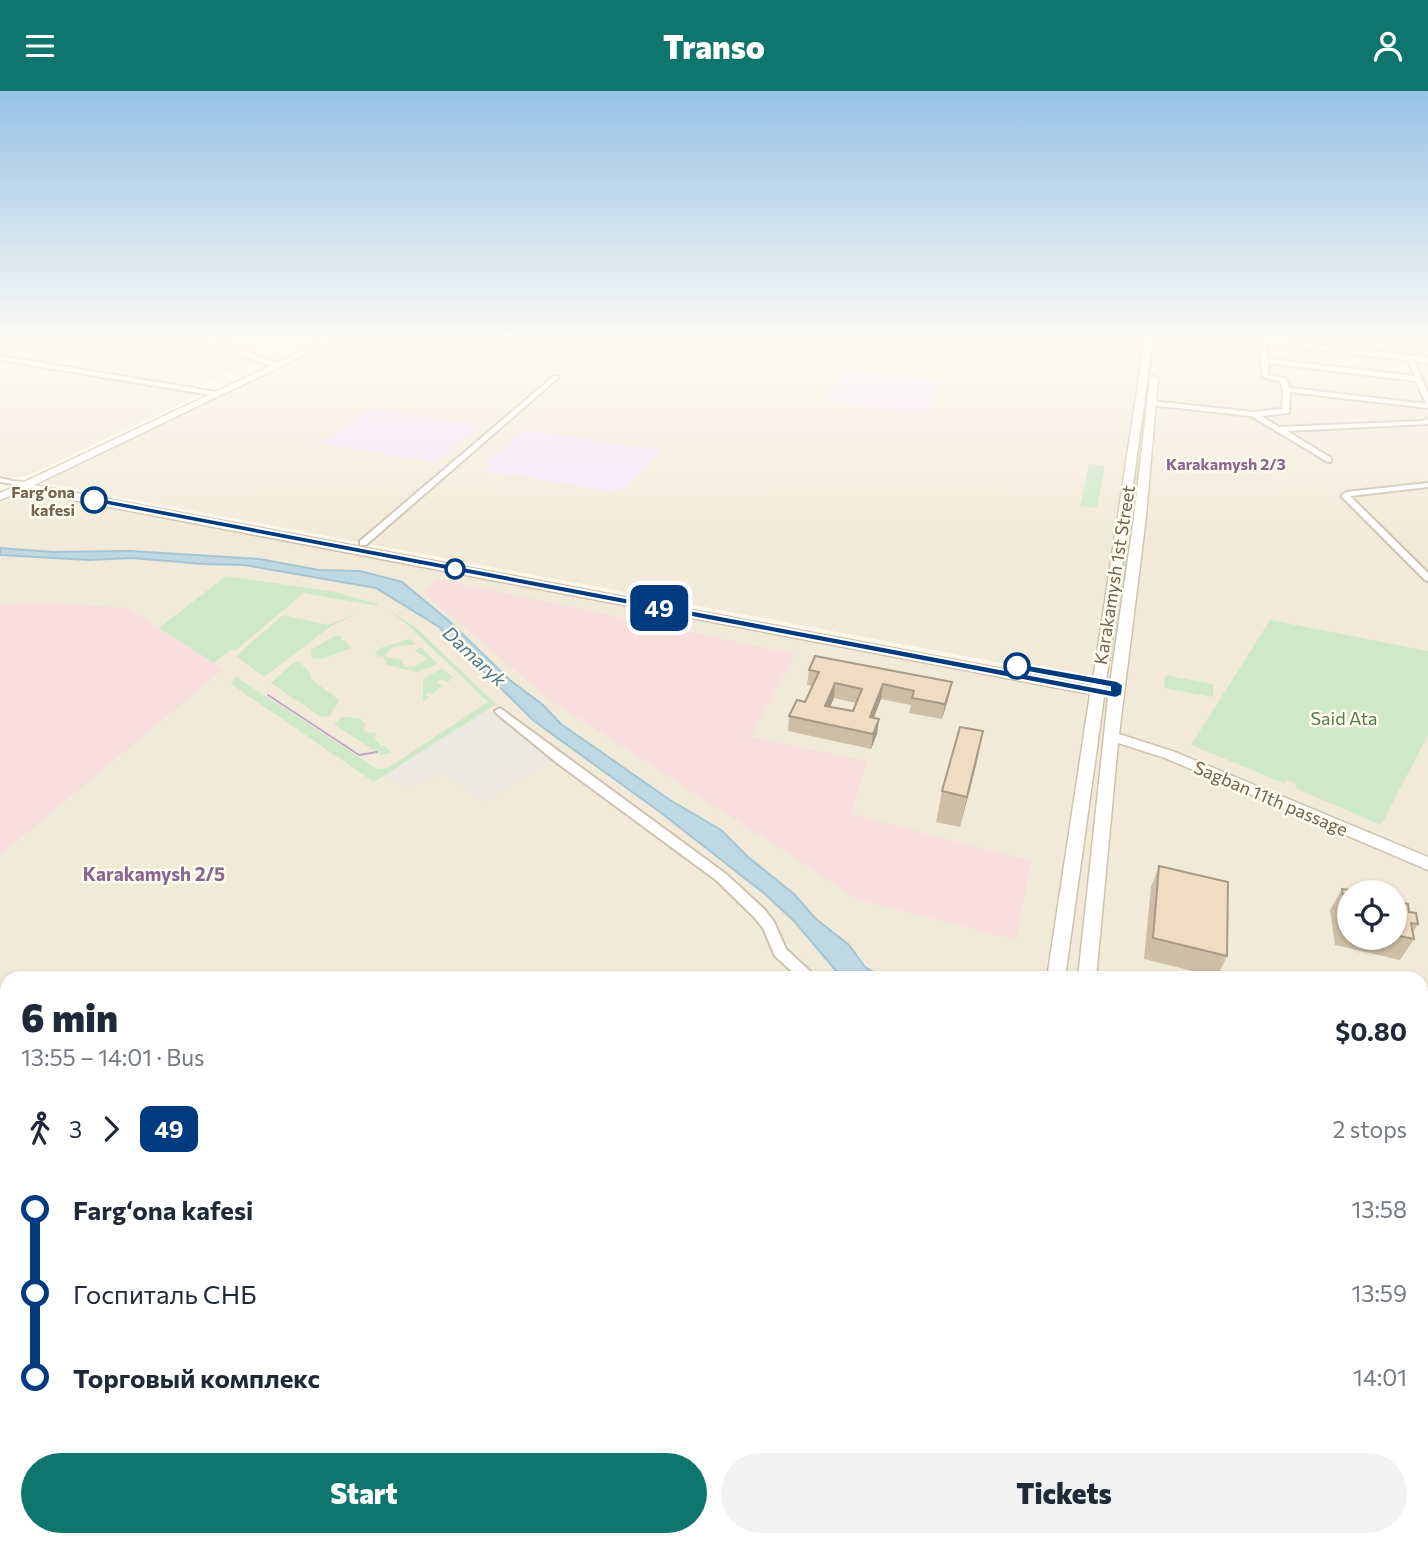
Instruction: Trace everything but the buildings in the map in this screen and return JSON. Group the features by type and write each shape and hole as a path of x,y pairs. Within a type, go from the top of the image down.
{"main road":[{"path":"0,497 188,406"},
{"path":"0,491 24,484 188,406"},
{"name":"Karakamysh 1st Street","path":"1057,971 1139,406"},
{"name":"Karakamysh 1st Street","path":"1088,971 1116,690 1140,517 1151,406"},
{"path":"24,484 363,543 396,553"},
{"path":"24,484 1116,690"},
{"path":"1123,514 1140,517"},
{"name":"Sagban 11th passage","path":"1111,736 1170,755 1428,864"}],"street":[{"path":"363,543 522,406"},
{"path":"1178,406 1253,414 1286,411 1286,406"},
{"path":"1253,414 1276,429 1298,438 1328,460"},
{"path":"1276,429 1427,423"},
{"path":"0,480 24,484"},
{"path":"1428,485 1345,496 1428,578"},
{"path":"500,711 561,760 721,877 759,913 769,926 780,952 800,971"}],"shaded area":[{"path":"0,406 176,406 27,476 0,475"},
{"path":"193,406 1139,406 1098,681 34,481"},
{"path":"859,406 930,406 925,415"},
{"name":"Karakamysh 2/5","path":"1147,406 1428,406 1428,971 0,971 0,497 22,487 1096,691 1091,732 1100,734 1136,485 1142,486 1134,483"},
{"path":"371,408 482,425 435,463 319,443"},
{"path":"523,430 663,450 624,490 618,489 615,492 486,471 493,465 487,463 495,454"},
{"path":"438,579 795,654 750,737 867,761 851,814 1031,861 1016,940 861,901 549,699 424,593"},
{"path":"42,603 128,608 223,669 0,855 0,605"},
{"path":"489,709 553,758 486,802 443,774 409,787 386,775"}],"green space":[{"path":"1144,406 1146,406 1133,511 1129,510"},
{"path":"1089,464 1105,466 1097,508 1080,506"},
{"path":"1129,542 1112,660 1108,663 1126,543"},
{"path":"226,576 335,592 378,604 377,606 304,593 236,650 230,650 214,663 159,628"},
{"path":"387,609 415,627 496,704 374,782 231,684 236,677 377,769 388,768 488,702 411,628"},
{"path":"362,611 331,626 264,677 236,656 283,615 329,625"},
{"name":"Said Ata","path":"1270,620 1428,651 1428,735 1381,825 1295,788 1297,785 1287,780 1284,783 1191,745"},
{"path":"334,636 343,637 340,639 346,641 351,648 323,659 312,658 311,650"},
{"path":"410,639 416,644 394,647 386,657 401,660 405,667 415,666 426,660 414,651 421,647 438,664 417,672 387,665 383,656 379,657 375,653 380,648"},
{"path":"299,661 310,673 311,679 339,700 330,716 321,717 271,683 293,663"},
{"path":"442,668 453,677 448,682 442,679 437,682 442,686 433,694 428,692 425,695 430,697 423,702 423,679"},
{"path":"1165,675 1213,684 1213,697 1164,688"},
{"path":"342,717 360,718 366,726 363,728 366,732 376,733 375,739 391,753 381,755 334,724"}],"water":[{"name":"Damaryk","path":"0,548 53,552 130,551 259,559 319,570 360,571 402,582 449,621 511,681 542,704 561,724 670,800 721,830 748,857 794,894 816,919 849,945 865,967 872,971 836,971 795,922 765,894 660,812 534,721 439,627 376,588 244,565 132,558 89,560 0,555"}],"tram line":[{"path":"268,695 359,755 377,752"}],"bus line":[{"name":"49","path":"94,500 1116,695 1117,685 1017,666"}],"place":[{"name":"Farg‘ona kafesi","path":"94,500"}],"district":[{"name":"Karakamysh 2/3","path":"1226,463"},
{"name":"Karakamysh 2/5","path":"154,873"}]}
